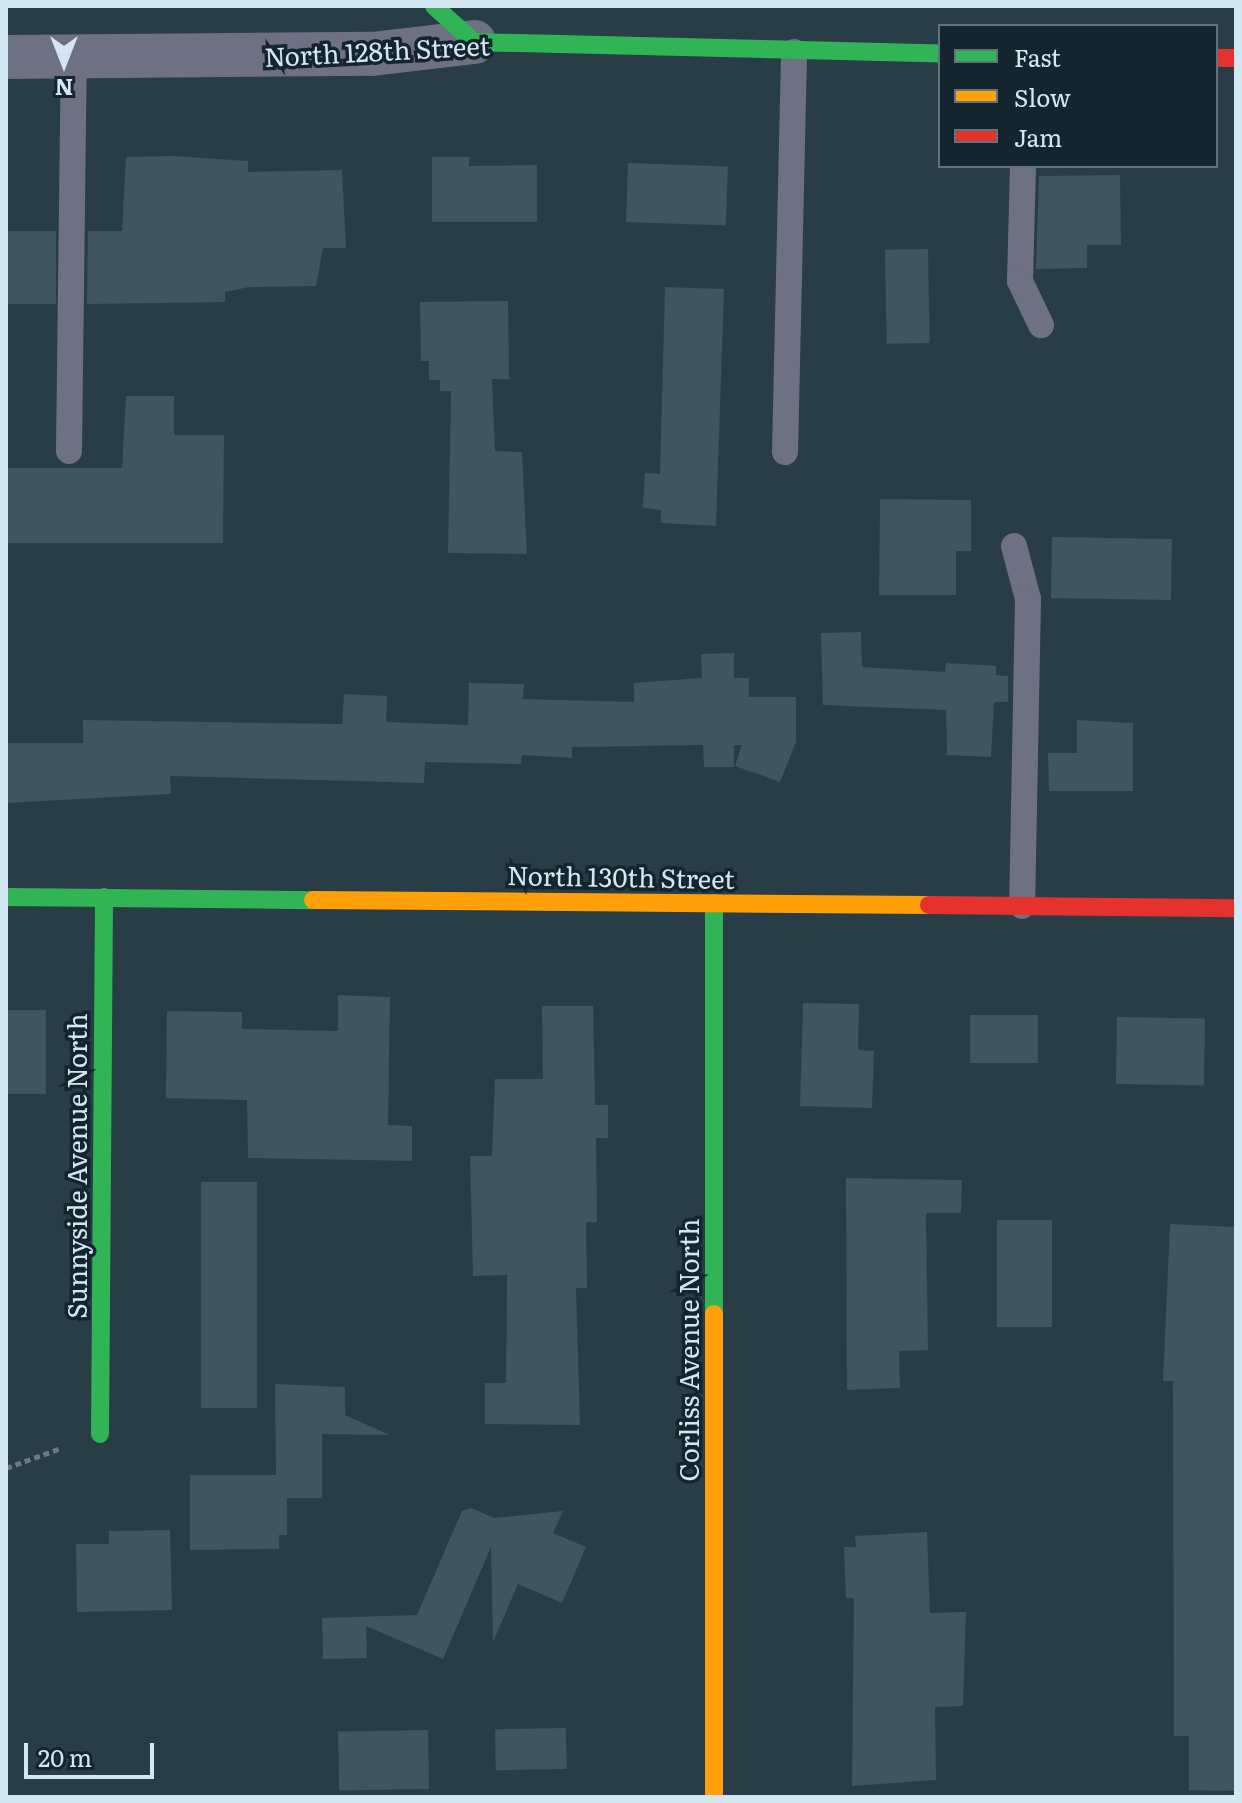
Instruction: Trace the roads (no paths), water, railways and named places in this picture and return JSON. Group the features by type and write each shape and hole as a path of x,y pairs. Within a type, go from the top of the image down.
{"street":[{"path":"434,6 474,42"},
{"name":"North 128th Street","path":"6,57 372,54 474,42 794,52 938,53"},
{"name":"North 130th Street","path":"6,897 1236,908"},
{"name":"Sunnyside Avenue North","path":"100,1434 104,897"},
{"name":"Corliss Avenue North","path":"714,903 714,1797"}],"lane":[{"path":"785,452 794,52"},
{"path":"69,451 74,58"},
{"path":"1023,168 1020,281 1041,325"},
{"path":"1014,546 1028,599 1022,906"}]}
